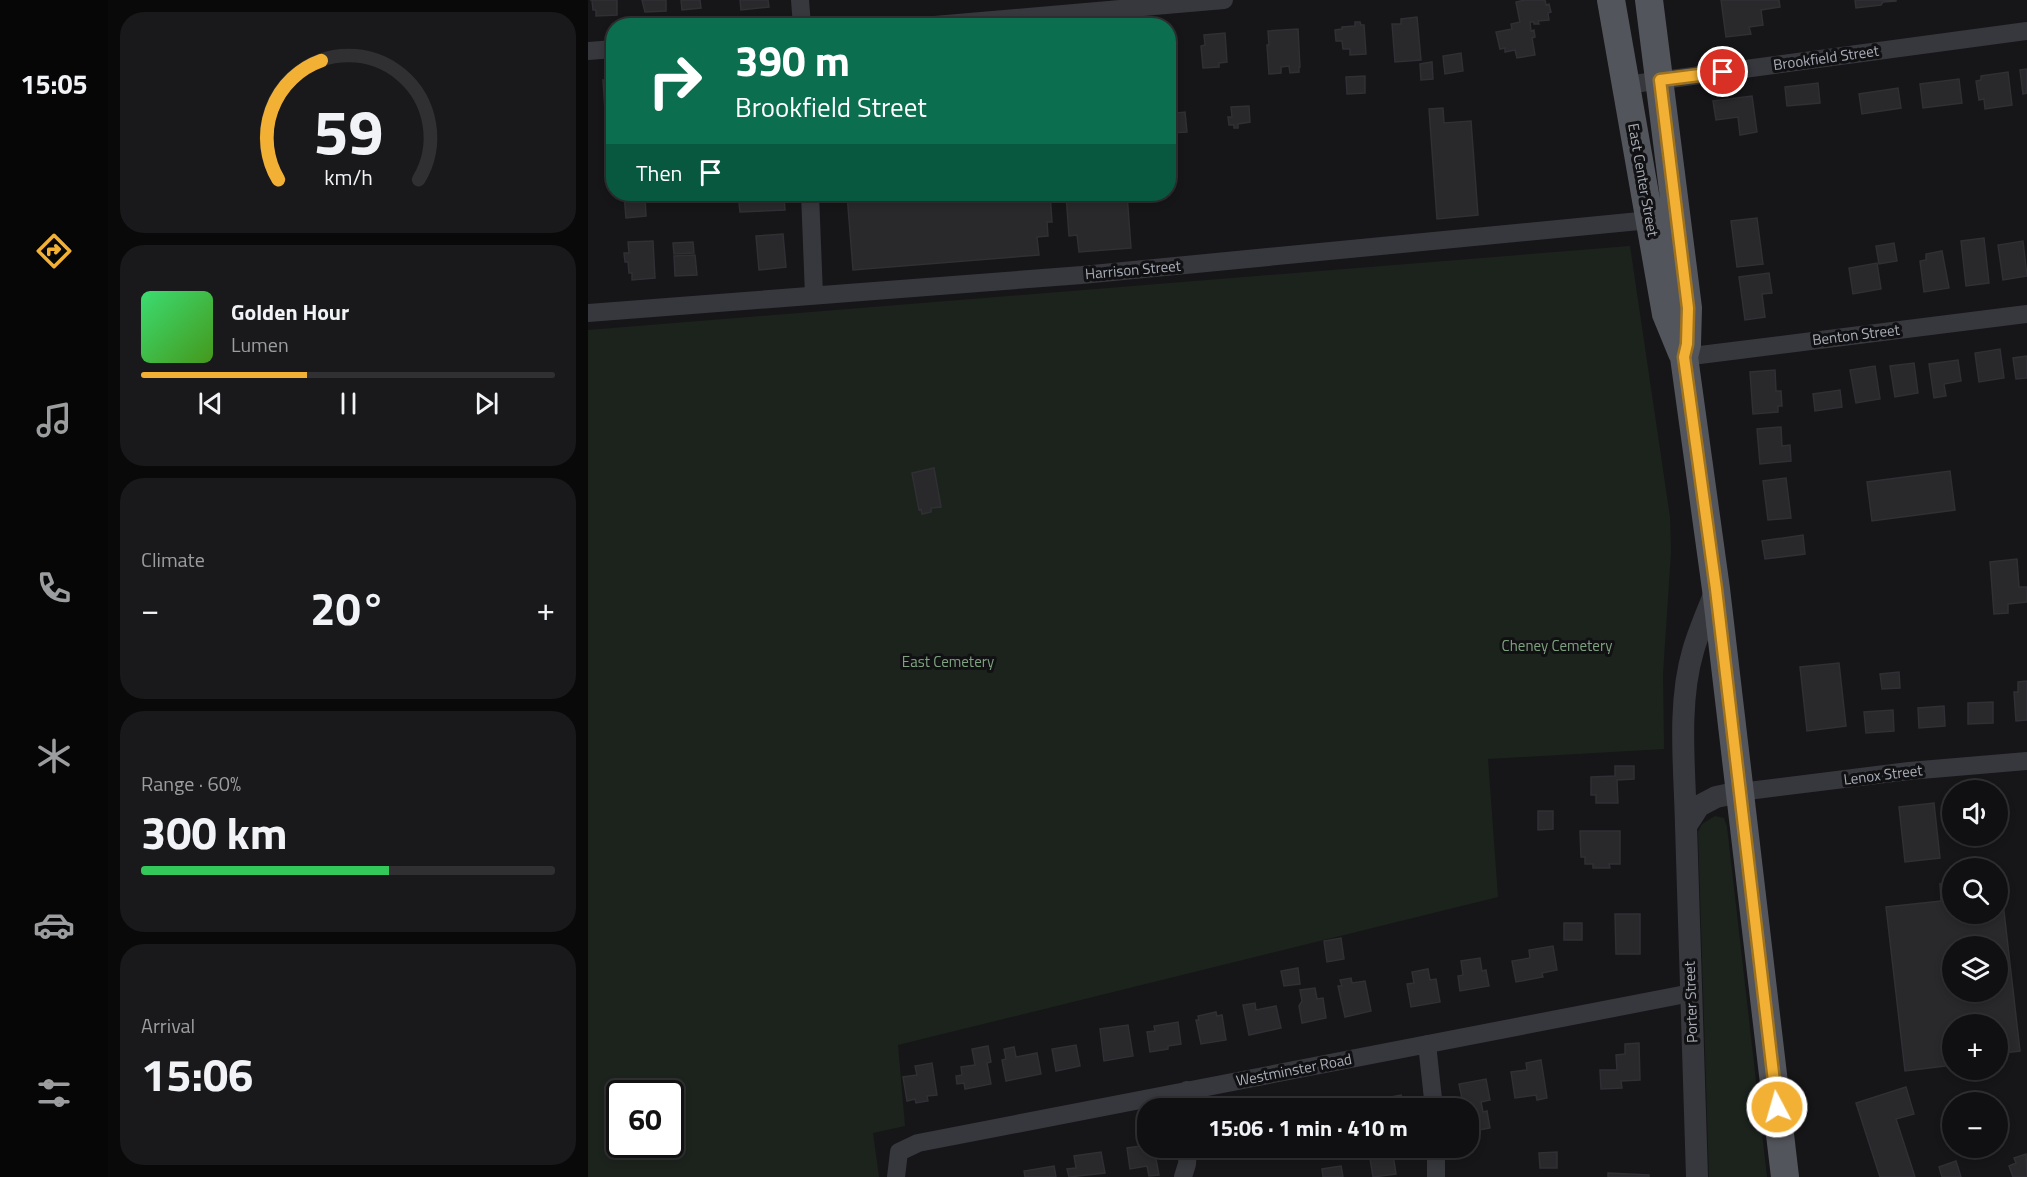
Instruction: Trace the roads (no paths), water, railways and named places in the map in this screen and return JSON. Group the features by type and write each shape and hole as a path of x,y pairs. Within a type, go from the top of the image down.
{"main road":[{"name":"East Center Street","path":"1611,0 1626,85 1688,308 1687,344 1684,357 1716,589 1785,1177"},
{"name":"East Center Street","path":"1649,0 1660,80 1664,219"}],"street":[{"path":"800,0 801,18"},
{"path":"1064,18 1224,0"},
{"name":"Brookfield Street","path":"1626,85 2027,31"},
{"path":"588,51 606,50"},
{"path":"810,201 814,295"},
{"name":"Harrison Street","path":"588,313 1082,275 1664,219"},
{"name":"Benton Street","path":"1684,357 2027,314"},
{"name":"Porter Street","path":"1697,1177 1690,993 1684,709 1693,652 1716,589"},
{"name":"Lenox Street","path":"1740,792 1909,771 2027,761"},
{"path":"1686,826 1699,806 1716,797 1740,792"},
{"name":"Westminster Road","path":"1197,1098 1427,1044 1690,993"},
{"path":"1427,1044 1433,1098"},
{"name":"Westminster Road","path":"896,1177 899,1152 918,1143 1137,1108"},
{"path":"1183,1177 1187,1158"},
{"path":"1436,1158 1436,1177"}],"park label":[{"name":"Cheney Cemetery","path":"1557,646"},
{"name":"East Cemetery","path":"948,662"}]}
